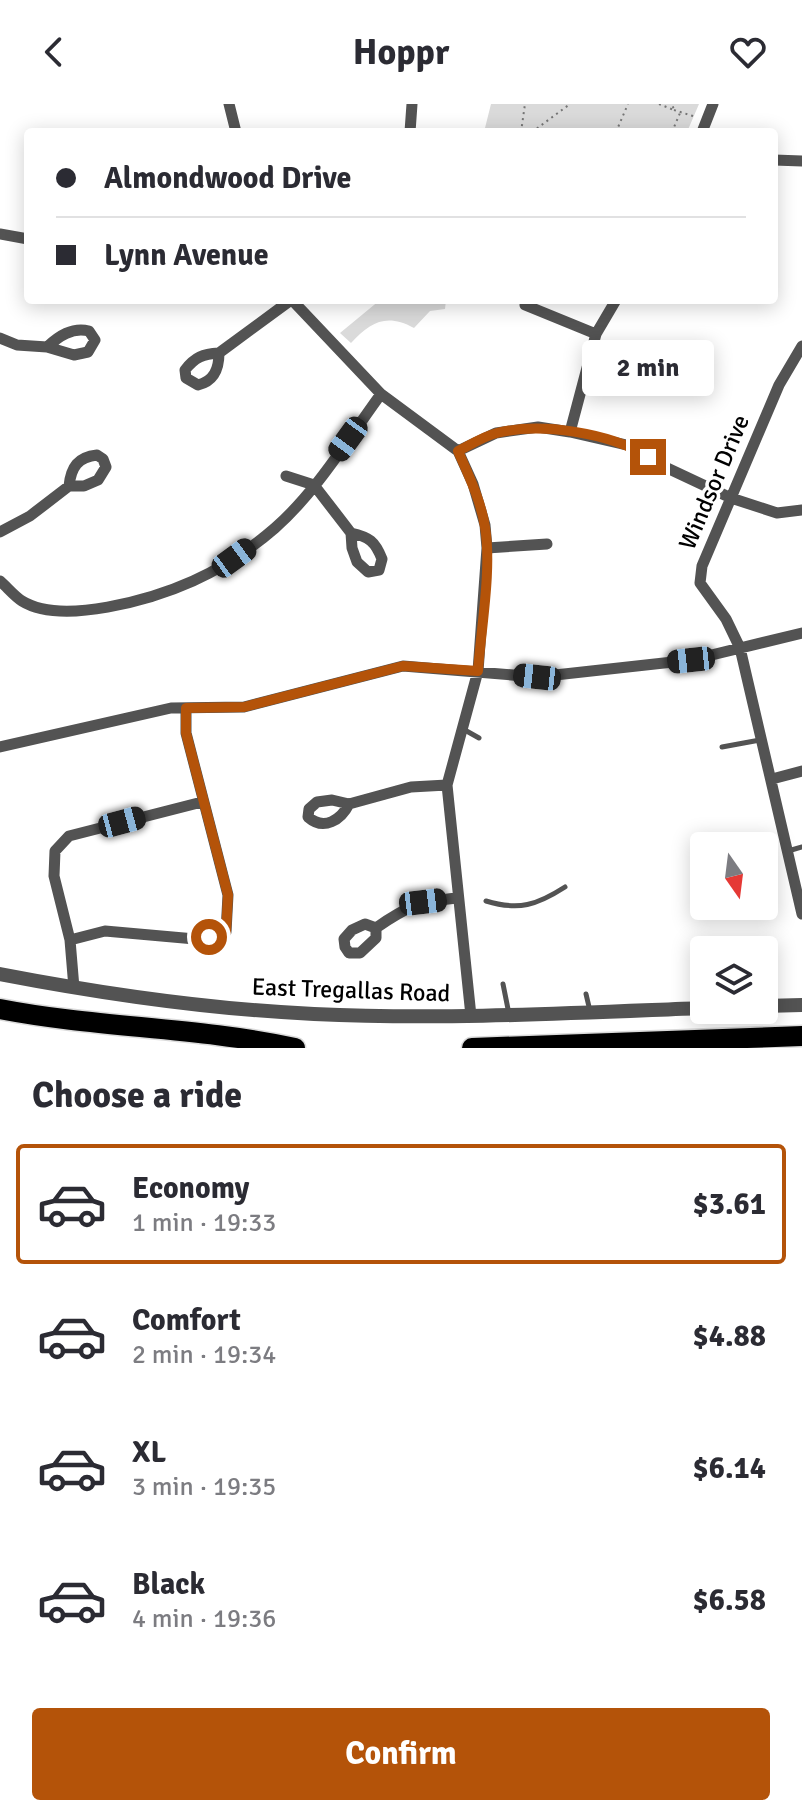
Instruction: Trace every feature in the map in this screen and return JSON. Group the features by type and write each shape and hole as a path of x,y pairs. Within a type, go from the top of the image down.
{"highway":[{"path":"0,1009 87,1024 260,1040 295,1048"},
{"path":"472,1048 802,1036"}],"street":[{"path":"229,104 235,128"},
{"path":"410,128 412,104"},
{"path":"704,128 713,104"},
{"path":"778,160 802,161"},
{"path":"0,234 24,238"},
{"path":"219,353 286,304"},
{"path":"296,304 381,394 458,451 473,484 485,525 487,548 478,671 447,785 471,1016"},
{"path":"570,432 596,334 614,304"},
{"path":"525,305 596,334"},
{"path":"0,338 17,345 47,347"},
{"name":"Windsor Drive","path":"802,346 779,385 702,566 700,583 726,619 740,648 802,914"},
{"path":"0,581 23,602 59,612 102,608 194,581 276,528 314,485 381,394"},
{"path":"458,451 496,433 538,427 570,432 631,446 665,467 731,498 777,513 802,510"},
{"path":"286,476 314,485 351,533"},
{"path":"0,532 30,516 69,486"},
{"path":"487,548 547,544"},
{"path":"0,747 171,708 244,707 403,666 537,677 691,660 802,633"},
{"path":"70,940 105,931 195,939 226,932 228,895 186,733 186,708"},
{"path":"772,779 802,771"},
{"path":"349,804 411,787 447,785"},
{"path":"74,988 70,940 53,861 55,851 69,836 202,802"},
{"path":"376,928 402,909 423,902 457,898"},
{"name":"East Tregallas Road","path":"0,974 158,1001 315,1014 471,1016 690,1008"},
{"path":"778,1006 802,1005"}],"lane":[{"path":"462,729 479,738"},
{"path":"722,747 761,740"},
{"path":"788,851 802,847"},
{"path":"486,901 499,905 529,906 545,901 565,887"},
{"path":"503,984 510,1015"},
{"path":"586,994 590,1012"}],"path":[{"path":"522,128 525,104"},
{"path":"537,128 570,104"},
{"path":"618,128 628,104"},
{"path":"659,104 696,117"},
{"path":"672,104 674,110"},
{"path":"674,128 680,112"}],"shaded area":[{"path":"491,104 699,104 689,128 485,128"},
{"path":"375,304 446,304 445,309 430,311 414,328 395,321 380,322 351,343 340,333"}],"route":[{"path":"209,937 226,932 228,895 186,733 186,708 244,707 403,666 478,671 487,548 485,525 473,484 458,451 496,433 538,427 631,446 648,457"}]}
